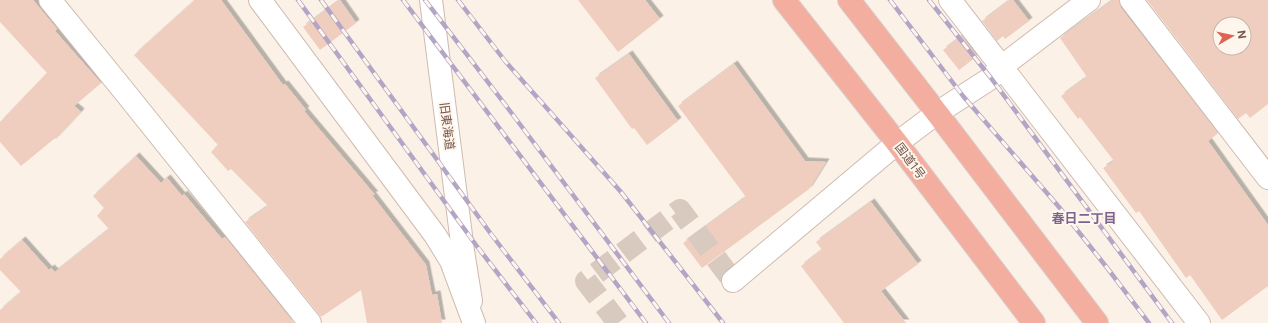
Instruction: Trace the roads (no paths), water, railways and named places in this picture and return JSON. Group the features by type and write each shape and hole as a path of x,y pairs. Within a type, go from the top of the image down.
{"highway":[{"name":"国道1号","path":"784,0 897,143 1034,323"},
{"path":"849,0 1097,323"}],"street":[{"path":"50,0 310,323"},
{"path":"260,0 435,235 451,261 474,322"},
{"name":"旧東海道","path":"431,0 463,251 474,322"},
{"path":"950,0 1199,323"},
{"path":"733,281 897,143 937,113 991,78 1001,67 1089,0"},
{"path":"1131,0 1268,178"}],"tunnel":[{"path":"618,323 586,281 680,210 733,281"}],"railway":[{"path":"298,0 476,245 536,323"},
{"path":"321,0 491,234 559,323"},
{"path":"403,0 646,323"},
{"path":"425,0 669,323"},
{"path":"458,0 505,61 621,192 723,323"},
{"path":"890,0 963,96 1059,207 1149,323"},
{"path":"929,0 991,78 1172,323"}],"district":[{"name":"春日二丁目","path":"1084,218"}]}
